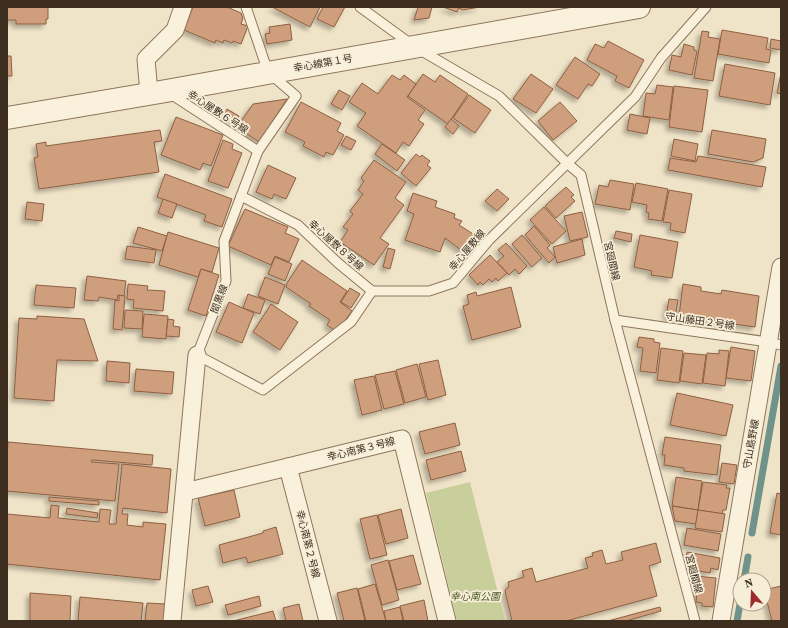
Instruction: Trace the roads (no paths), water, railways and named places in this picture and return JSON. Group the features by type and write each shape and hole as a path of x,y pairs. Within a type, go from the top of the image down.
{"street":[{"path":"158,92 146,60 175,30 183,7"},
{"name":"幸心線第１号","path":"7,118 639,7"},
{"name":"守山島野線","path":"721,621 775,343 781,268"},
{"name":"間黒線","path":"172,621 198,354"},
{"name":"幸心南第３号線","path":"185,492 402,439 447,621"},
{"name":"幸心南第２号線","path":"288,467 328,621"}],"lane":[{"path":"246,7 268,72"},
{"name":"宮廻間線","path":"360,7 415,47 499,96 581,175 615,320 695,621"},
{"name":"幸心屋敷線","path":"372,291 429,291 453,283 489,240 634,97 660,58 706,7"},
{"name":"間黒線","path":"198,354 226,281 224,241 258,151 296,96 268,72"},
{"name":"幸心屋敷６号線","path":"158,92 258,151"},
{"name":"幸心屋敷８号線","path":"241,196 298,225 338,263 372,291"},
{"path":"198,354 262,390 351,322 372,291"},
{"name":"守山藤田２号線","path":"615,320 775,343"}],"waterway":[{"path":"752,533 781,366"},
{"path":"745,572 748,557"},
{"path":"737,621 739,612"}],"park label":[{"name":"幸心南公園","path":"475,596"}]}
